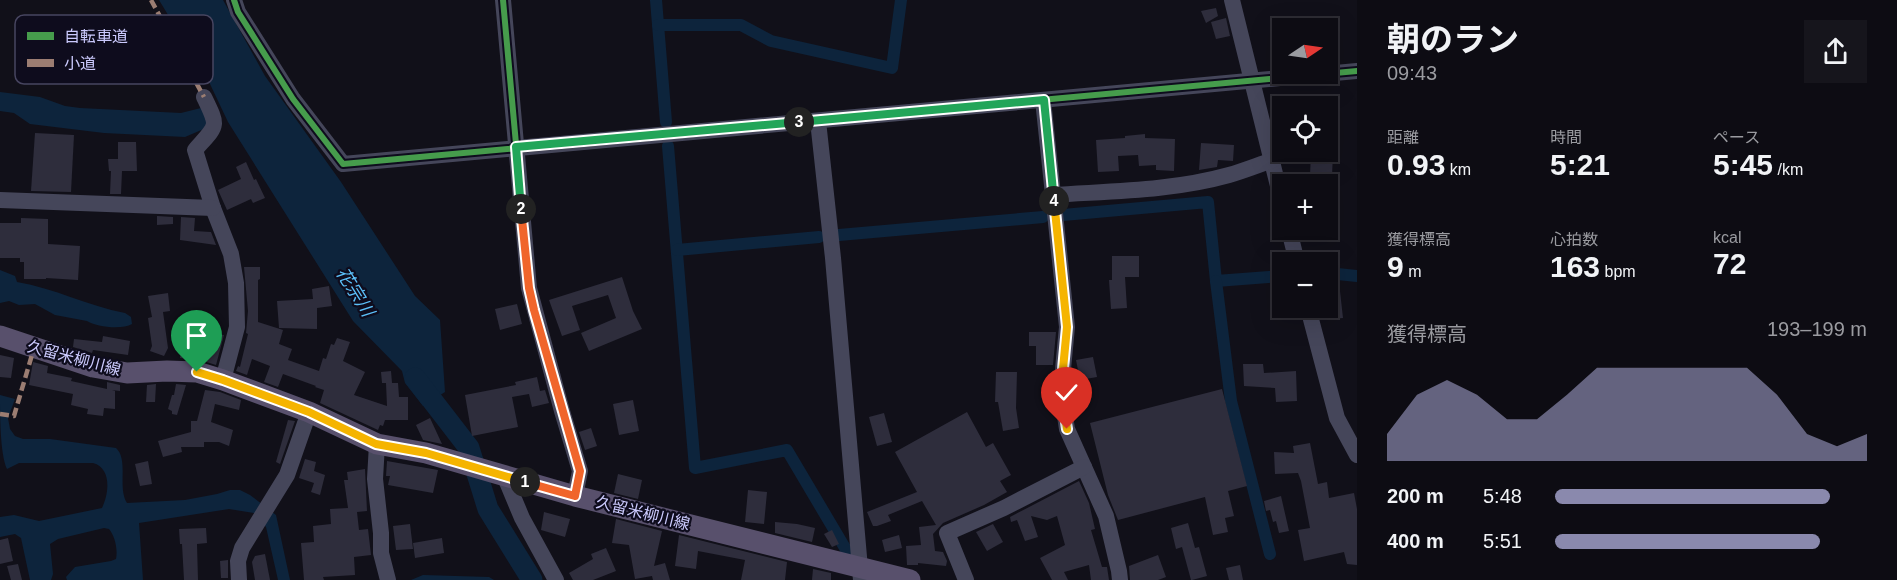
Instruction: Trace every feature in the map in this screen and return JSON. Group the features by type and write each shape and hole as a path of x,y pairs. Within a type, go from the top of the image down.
{"main road":[{"name":"久留米柳川線","path":"0,336 93,366 127,373 197,372 309,412 376,444 426,453 860,574 910,580"}],"street":[{"path":"234,0 238,12 293,99 343,164 1357,71"},
{"path":"503,0 529,288 580,471 575,496"},
{"path":"1053,195 1159,188 1192,183 1228,176 1272,160 1232,0"},
{"path":"204,96 215,120 214,129 195,150 213,208 231,254 236,283 237,327 223,380"},
{"path":"1044,100 1067,327 1061,390 1067,429 1106,516 1120,580"},
{"path":"818,121 847,408 860,574"},
{"path":"0,200 213,208"},
{"path":"1311,318 1337,418 1357,455"},
{"path":"239,580 238,561 252,530 287,475 309,412"},
{"path":"376,444 375,478 381,553 388,580"},
{"path":"966,580 947,532 1004,508 1083,467"},
{"path":"496,473 556,580"}],"water":[{"path":"159,0 223,0 265,76 341,182 415,296 440,320 445,392 423,406 405,383 402,371 353,321 228,122 210,84 213,84 213,15 168,15"},
{"path":"0,92 40,97 65,106 80,108 181,113 201,108 206,116 206,128 185,137 104,133 30,124 14,113 0,111"},
{"path":"0,270 15,276 17,282 125,313 131,317 132,324 122,327 103,326 55,315 35,304 19,305 9,301 0,303"},
{"path":"0,395 15,399 8,418 10,429 15,436 23,439 50,439 116,448 122,459 123,489 127,503 185,500 230,490 240,490 250,495 276,515 290,580 278,580 266,527 254,513 229,509 139,523 143,580 67,580 66,577 75,567 116,559 113,535 109,529 104,528 58,539 50,544 53,574 51,580 30,580 21,538 15,534 0,537 0,517 14,515 39,521 102,508 107,482 103,470 93,463 19,463 7,469 0,423"},
{"path":"423,575 489,577 494,580 411,580"}],"building":[{"path":"1216,8 1218,16 1206,23 1201,11"},
{"path":"1226,18 1230,36 1216,39 1211,22"},
{"path":"35,133 74,135 71,192 31,191"},
{"path":"1145,134 1145,138 1175,139 1174,171 1156,170 1156,165 1139,166 1138,155 1118,156 1119,171 1098,172 1096,140"},
{"path":"118,142 136,142 137,171 122,171 121,194 110,194 111,171 109,171 108,159 118,159"},
{"path":"1201,143 1234,145 1233,161 1218,160 1217,167 1199,170"},
{"path":"246,162 265,198 253,203 251,199 227,210 218,190 241,179 236,167"},
{"path":"1311,162 1333,162 1332,174 1310,174"},
{"path":"157,216 173,217 173,224 157,225"},
{"path":"181,217 195,218 194,231 211,232 216,245 180,240"},
{"path":"21,218 48,219 48,244 80,246 78,280 24,279 24,262 20,262 20,258 0,258 0,223 21,223"},
{"path":"1112,256 1139,256 1139,277 1125,277 1127,308 1111,309 1109,280 1112,280"},
{"path":"244,267 260,267 258,322 283,330 279,344 292,349 288,360 319,371 323,358 326,359 331,344 334,345 337,338 350,342 343,361 365,372 354,395 387,406 386,383 398,383 399,397 408,397 408,420 385,420 383,426 380,425 378,430 320,403 324,390 316,386 283,374 278,387 264,382 270,366 252,359 247,375 236,371 238,366 240,367 248,334 246,333 248,311"},
{"path":"622,277 633,311 642,329 589,351 581,333 616,318 608,295 572,306 580,330 562,336 549,300"},
{"path":"1338,282 1343,318 1322,320 1322,318 1338,318"},
{"path":"329,286 332,306 317,308 317,329 279,328 277,301 313,299 312,289"},
{"path":"168,293 170,311 163,312 168,348 164,356 150,351 152,346 148,318 152,317 148,296"},
{"path":"517,304 522,324 500,330 495,309"},
{"path":"1029,332 1056,332 1053,365 1036,365 1036,346 1029,346"},
{"path":"217,334 224,335 216,365 200,360 180,358 182,342 203,346 204,341 215,344"},
{"path":"103,336 130,341 128,355 93,350 92,353 73,347 74,339 102,342"},
{"path":"0,355 14,358 11,378 0,377"},
{"path":"1093,357 1097,377 1080,380 1076,360"},
{"path":"33,362 48,366 47,373 72,378 71,381 107,389 107,382 120,385 120,391 112,390 115,391 115,409 104,408 103,416 87,414 88,409 71,405 73,394 29,385"},
{"path":"1243,364 1263,364 1264,373 1296,371 1297,401 1276,402 1275,388 1244,386"},
{"path":"391,371 392,383 382,383 381,372"},
{"path":"996,372 1017,372 1016,408 1019,428 1003,431 998,402 995,402"},
{"path":"537,377 540,391 545,390 549,403 532,407 529,394 512,397 518,427 472,436 465,395 516,385 515,382"},
{"path":"156,384 155,402 146,402 147,385"},
{"path":"176,384 186,385 177,415 172,414 172,411 168,409"},
{"path":"1222,389 1247,486 1228,491 1234,516 1225,518 1228,532 1213,535 1205,497 1118,520 1108,495 1090,423"},
{"path":"205,390 220,392 241,400 239,410 215,404 211,422 233,430 229,446 219,442 204,442 204,447 181,447 182,452 163,457 158,441 191,432 191,421 197,421"},
{"path":"633,400 639,431 619,435 613,404"},
{"path":"967,412 986,447 993,443 1011,475 1000,481 1007,492 943,523 933,534 935,551 943,552 947,561 946,566 918,563 918,565 907,565 906,546 921,545 919,527 936,525 922,501 888,515 891,521 877,526 873,526 867,512 917,492 895,452"},
{"path":"884,413 892,442 877,446 869,417"},
{"path":"430,418 442,444 423,440 416,425"},
{"path":"288,420 295,421 280,464 276,462"},
{"path":"591,428 597,446 585,450 579,432"},
{"path":"1310,443 1318,484 1327,482 1329,498 1354,493 1357,509 1357,565 1347,564 1344,552 1304,561 1298,530 1310,528 1301,481 1298,473 1275,474 1274,452 1294,453 1293,446"},
{"path":"305,459 316,462 314,471 325,475 320,495 311,492 314,483 299,478"},
{"path":"148,461 152,484 140,486 135,464"},
{"path":"387,461 438,470 433,493 388,485 390,476 386,476"},
{"path":"365,469 367,511 357,512 359,530 368,529 371,555 354,557 355,575 323,577 324,580 304,580 301,543 314,542 313,526 331,524 330,509 348,508 344,480 348,480 347,472"},
{"path":"618,474 642,480 638,499 614,493"},
{"path":"1079,481 1089,503 1095,529 1091,530 1102,567 1107,567 1109,580 1091,580 1089,565 1064,572 1068,580 1052,580 1040,558 1065,545 1057,516 1047,520 1031,516 1038,537 1025,541 1017,520 1011,522 1010,517"},
{"path":"748,490 767,492 764,524 745,522"},
{"path":"1281,496 1289,531 1279,533 1270,510 1266,511 1264,501"},
{"path":"544,512 570,519 565,537 541,530"},
{"path":"616,519 662,531 654,566 665,563 670,580 653,580 652,576 635,579 629,545 612,543"},
{"path":"775,522 815,528 812,542 775,533"},
{"path":"1188,523 1195,548 1199,547 1207,576 1192,580 1182,547 1176,549 1171,528"},
{"path":"410,524 413,549 396,550 393,526"},
{"path":"993,524 1003,542 987,551 976,532"},
{"path":"206,528 207,543 197,544 198,580 184,580 179,529"},
{"path":"832,530 839,544 832,547 824,534"},
{"path":"679,535 787,562 785,580 741,580 745,560 698,551 696,569 675,566"},
{"path":"899,535 902,548 885,552 882,540"},
{"path":"8,538 13,561 0,564 0,540"},
{"path":"442,538 444,553 415,558 413,543"},
{"path":"606,548 616,571 593,580 573,580 569,573 593,559 591,554"},
{"path":"265,554 270,580 255,580 252,562 255,556"},
{"path":"1158,555 1166,577 1158,580 1130,580 1129,566"},
{"path":"228,560 228,578 221,578 220,561"},
{"path":"18,564 22,580 11,580 7,566"},
{"path":"1240,565 1243,580 1229,580 1226,568"},
{"path":"813,569 831,573 831,580 812,580"}],"waterway":[{"path":"656,0 666,122"},
{"path":"658,25 741,25 771,41 892,68 901,0"},
{"path":"668,146 695,468 787,450 848,553"},
{"path":"1063,215 1208,202 1216,281 1272,277"},
{"path":"839,235 1043,217"},
{"path":"677,250 819,237"},
{"path":"1338,274 1357,276"},
{"path":"1216,281 1231,401 1270,554"},
{"name":"花宗川","path":"415,378 469,448 488,509 532,580"}],"marked path":[{"path":"151,0 159,15"},
{"path":"197,84 204,97"},
{"path":"0,414 14,416 34,348"}],"cycle path":[{"path":"234,0 238,12 293,99 343,164 1357,71"},
{"path":"503,0 529,288 580,471 575,496"}],"route":[{"path":"197,372 309,412 376,444 426,453 575,496 580,471 529,288 516,147 1044,100 1067,327 1061,390 1067,429"}]}
